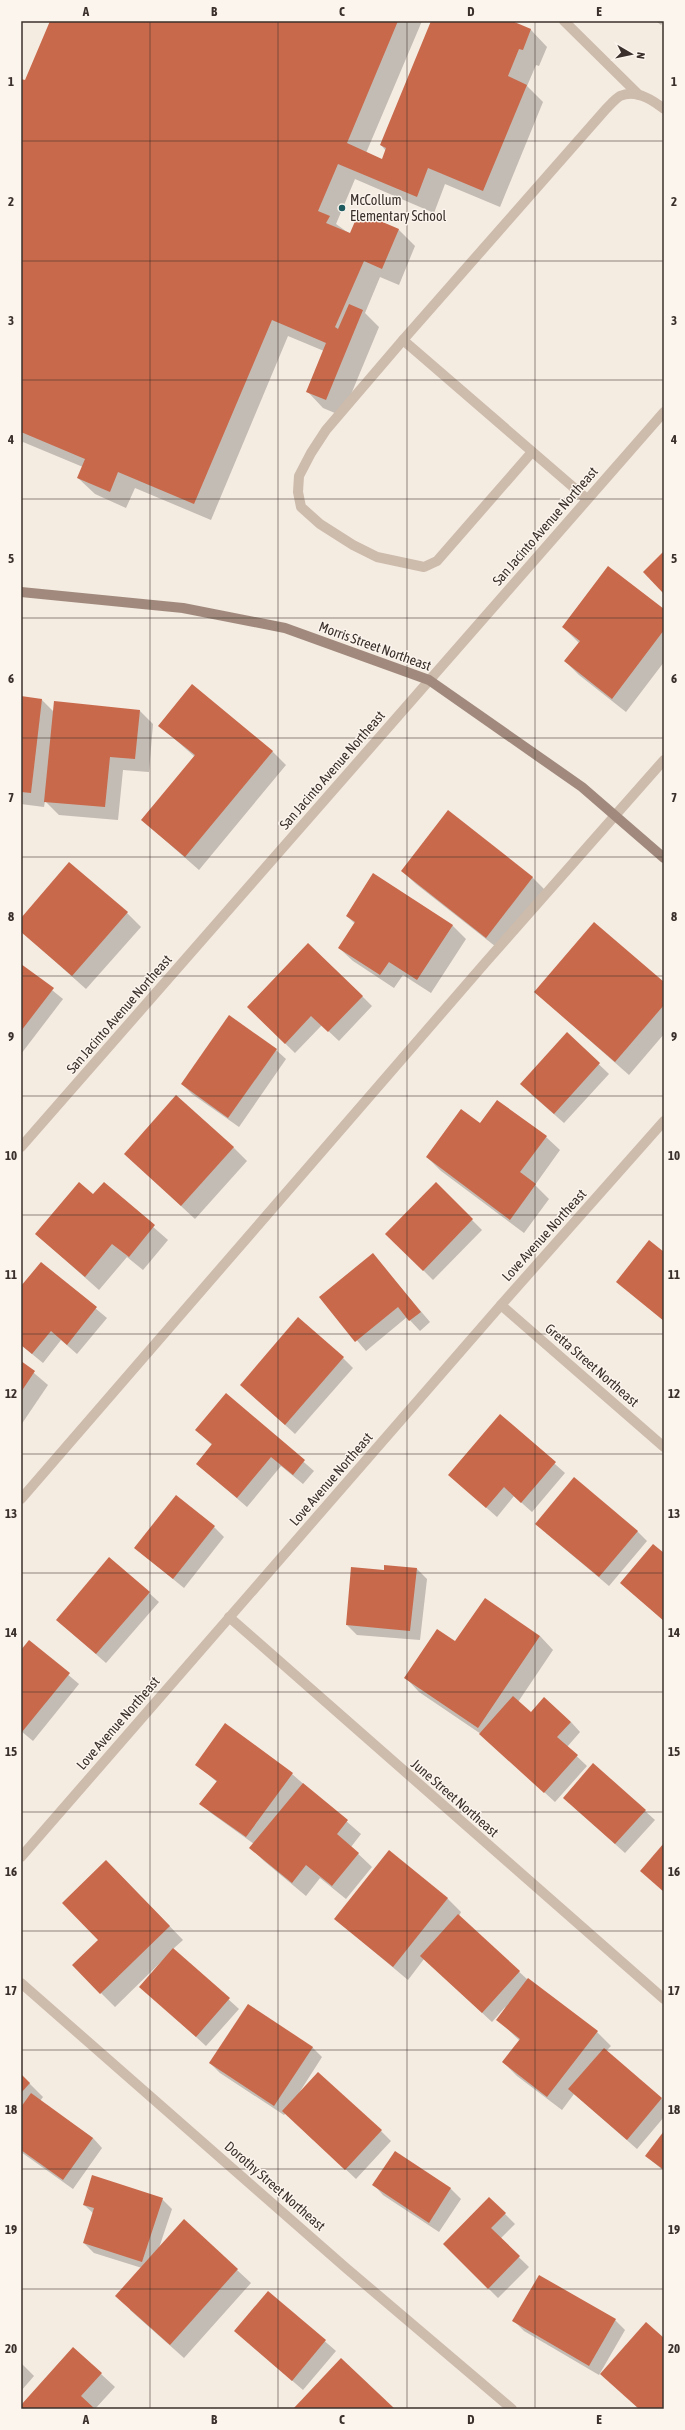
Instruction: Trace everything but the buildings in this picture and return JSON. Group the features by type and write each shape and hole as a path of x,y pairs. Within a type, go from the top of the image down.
{"street":[{"path":"564,21 639,95"},
{"path":"532,452 437,561 424,567 377,557 353,546 320,524 301,507 298,492 299,476 311,453 326,430 606,109 621,96 639,95 655,101 664,109"},
{"path":"403,340 587,499"},
{"name":"San Jacinto Avenue Northeast","path":"21,1147 664,412"},
{"name":"Morris Street Northeast","path":"21,592 183,608 285,628 429,680 582,787 664,858"},
{"path":"21,1500 664,760"},
{"name":"Love Avenue Northeast","path":"21,1857 229,1616 664,1121"},
{"name":"Gretta Street Northeast","path":"501,1305 664,1447"},
{"name":"June Street Northeast","path":"229,1616 664,1999"},
{"name":"Dorothy Street Northeast","path":"21,1983 340,2263 512,2409"}],"place":[{"name":"McCollum Elementary School","path":"342,208"}]}
